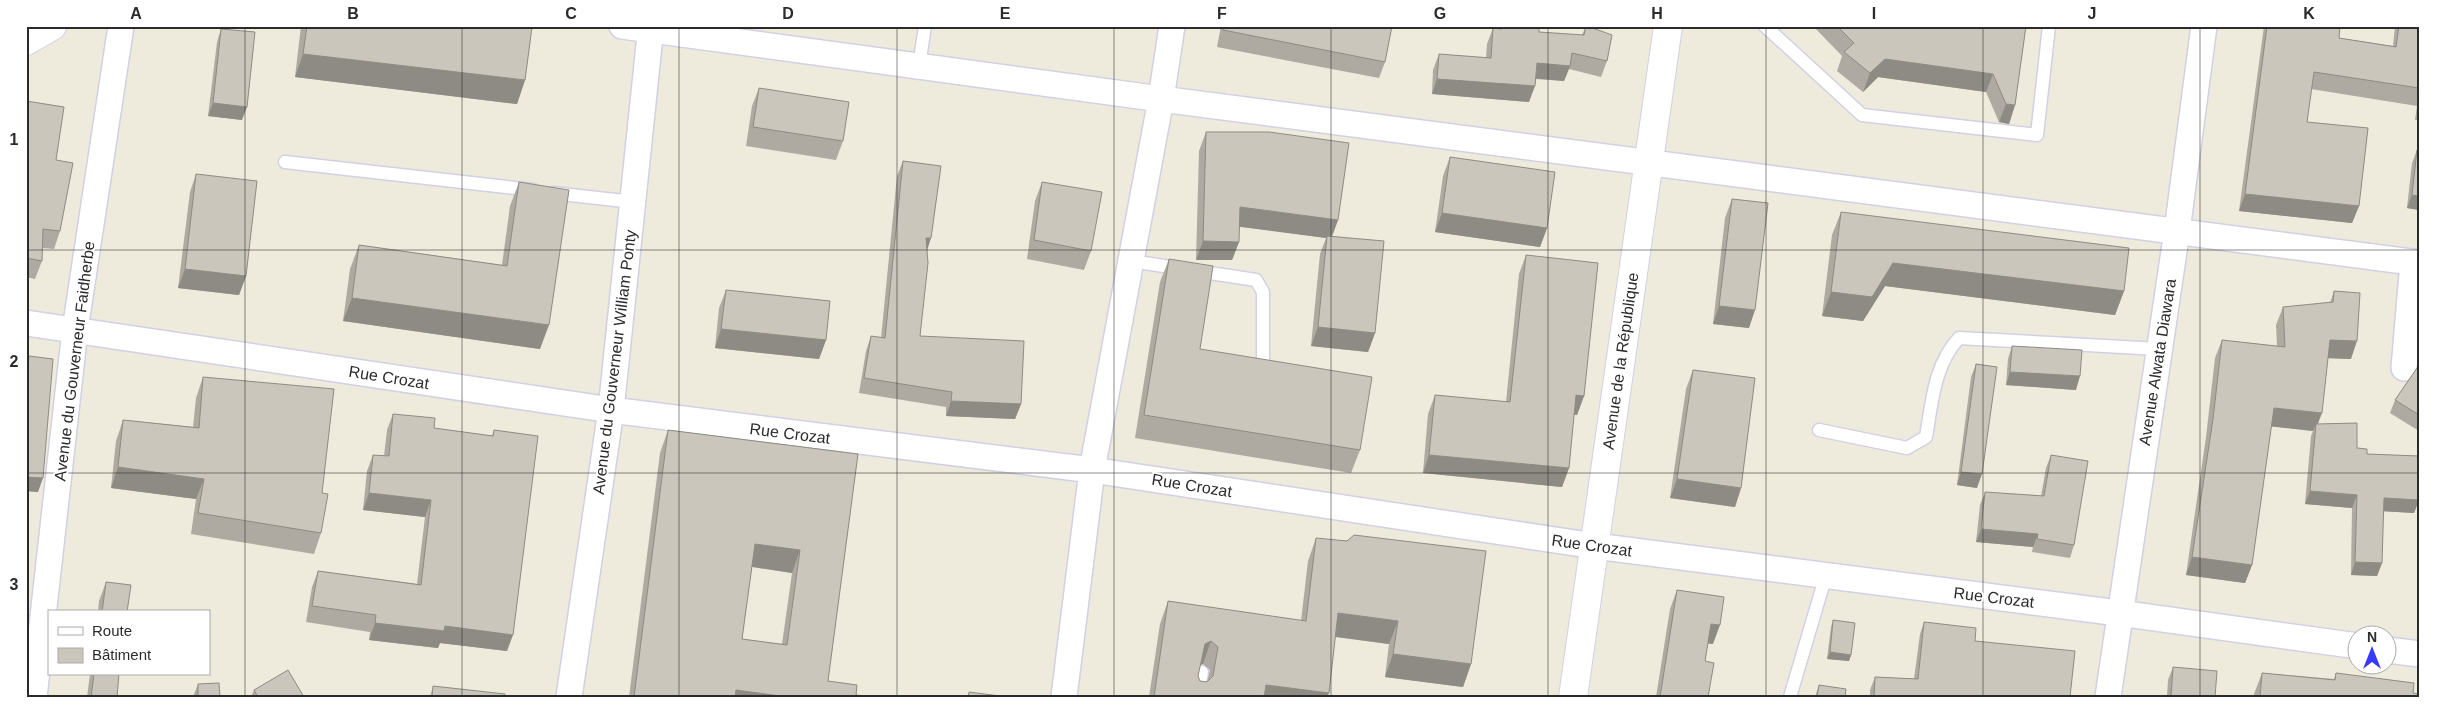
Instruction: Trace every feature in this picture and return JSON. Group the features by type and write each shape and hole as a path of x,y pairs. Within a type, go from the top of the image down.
{"street":[{"path":"26,42 52,26"},
{"name":"Avenue du Gouverneur Faidherbe","path":"34,697 75,330 121,26"},
{"path":"622,26 650,28 1161,99 2416,262 2404,368"},
{"path":"1064,697 1092,470 1161,99 1172,26"},
{"name":"Avenue de la République","path":"1573,697 1668,26"},
{"name":"Avenue Alwata Diawara","path":"2108,697 2119,612 2177,231 2204,26"},
{"name":"Avenue du Gouverneur William Ponty","path":"569,697 611,410 650,28"},
{"name":"Rue Crozat","path":"26,323 611,410 1092,470 1595,546 2119,612 2348,645"},
{"path":"2398,651 2419,654"}],"lane":[{"path":"919,66 925,26"},
{"path":"1765,26 1862,115 2037,134 2049,26"},
{"path":"285,162 633,202"},
{"path":"1131,261 1256,280 1263,292 1263,371"},
{"path":"1819,430 1907,448 1926,437 1938,370 1947,351 1959,338 2159,349"},
{"path":"1790,697 1826,575"},
{"path":"1197,697 1202,672"}],"building":[{"path":"307,26 532,27 525,80 303,54"},
{"path":"1224,26 1392,26 1385,62 1223,30"},
{"path":"1502,26 1539,26 1539,32 1584,35 1587,26 1612,35 1607,61 1572,53 1570,66 1537,63 1535,86 1437,79 1439,54 1491,58 1493,28 1502,29"},
{"path":"1837,26 2026,26 2015,105 2006,104 1993,74 1885,59 1870,73 1844,52 1854,43"},
{"path":"2267,26 2340,26 2339,38 2396,47 2399,26 2419,26 2419,88 2314,72 2307,122 2368,128 2359,206 2245,194"},
{"path":"221,29 255,32 247,107 213,103"},
{"path":"759,88 849,102 843,141 753,127"},
{"path":"26,101 64,107 56,160 73,163 60,231 43,229 42,261 26,258"},
{"path":"1206,132 1269,132 1349,143 1338,220 1240,207 1239,242 1203,241"},
{"path":"2417,150 2419,150 2419,196 2412,195"},
{"path":"1450,157 1555,172 1547,228 1442,213"},
{"path":"903,161 941,166 931,238 926,238 928,263 920,336 1024,341 1021,404 951,401 952,392 864,378 871,336 885,338"},
{"path":"196,174 257,181 246,276 185,269"},
{"path":"519,182 569,190 549,325 352,298 359,245 507,266"},
{"path":"1042,182 1102,192 1091,251 1034,240"},
{"path":"1732,199 1768,203 1755,310 1719,306"},
{"path":"1841,212 2129,248 2124,291 1893,263 1872,297 1831,292"},
{"path":"1327,236 1384,241 1375,333 1318,327"},
{"path":"1526,255 1598,263 1584,396 1576,395 1569,468 1429,455 1435,395 1510,402"},
{"path":"1169,259 1213,266 1200,349 1372,377 1360,450 1144,415"},
{"path":"726,290 830,301 826,340 721,329"},
{"path":"2334,291 2360,293 2357,341 2330,340 2322,413 2274,408 2252,565 2192,557 2213,419 2222,340 2285,347 2283,307 2333,302"},
{"path":"2012,346 2082,350 2080,376 2010,372"},
{"path":"29,356 53,359 43,478 26,477 26,388"},
{"path":"1976,364 1997,367 1982,474 1961,472"},
{"path":"2419,365 2419,415 2395,400"},
{"path":"1693,370 1755,378 1741,488 1677,479"},
{"path":"203,377 334,389 322,493 328,494 321,533 198,513 204,479 118,467 123,420 199,428"},
{"path":"393,414 435,418 434,428 493,436 494,430 538,436 513,635 445,626 444,631 375,623 376,615 312,606 318,571 421,585 431,500 369,493 373,455 389,456"},
{"path":"2357,423 2357,448 2367,449 2367,454 2419,456 2419,500 2384,498 2382,563 2355,562 2357,495 2310,491 2316,424"},
{"path":"668,430 858,454 828,681 857,685 856,695 873,697 780,697 736,690 735,697 634,697","holes":["755,544 800,550 787,645 742,639"]},
{"path":"2051,455 2088,461 2074,545 2037,539 2038,534 1981,529 1985,492 2044,496"},
{"path":"1354,535 1486,551 1471,664 1393,654 1398,621 1338,613 1329,693 1266,685 1264,697 1154,697 1168,601 1306,621 1316,538 1347,541","holes":["1211,641 1218,647 1213,676 1207,682 1200,681 1198,676 1205,644"]},
{"path":"106,582 131,585 127,610 102,610"},
{"path":"1677,590 1724,597 1720,625 1711,624 1705,661 1714,663 1708,697 1660,697"},
{"path":"1833,620 1855,623 1851,655 1830,652"},
{"path":"1924,622 1976,628 1975,641 2075,651 2070,697 1874,697 1875,677 1918,679"},
{"path":"2173,667 2217,671 2215,697 2171,697"},
{"path":"288,670 304,697 258,697 254,690"},
{"path":"2262,673 2335,680 2336,673 2414,683 2413,693 2419,694 2419,697 2260,697"},
{"path":"94,676 119,676 117,697 91,697"},
{"path":"219,683 220,697 198,697 198,684"},
{"path":"1819,685 1846,689 1845,697 1817,697"},
{"path":"433,686 505,694 504,697 432,697"},
{"path":"969,692 1008,697 968,697"}]}
